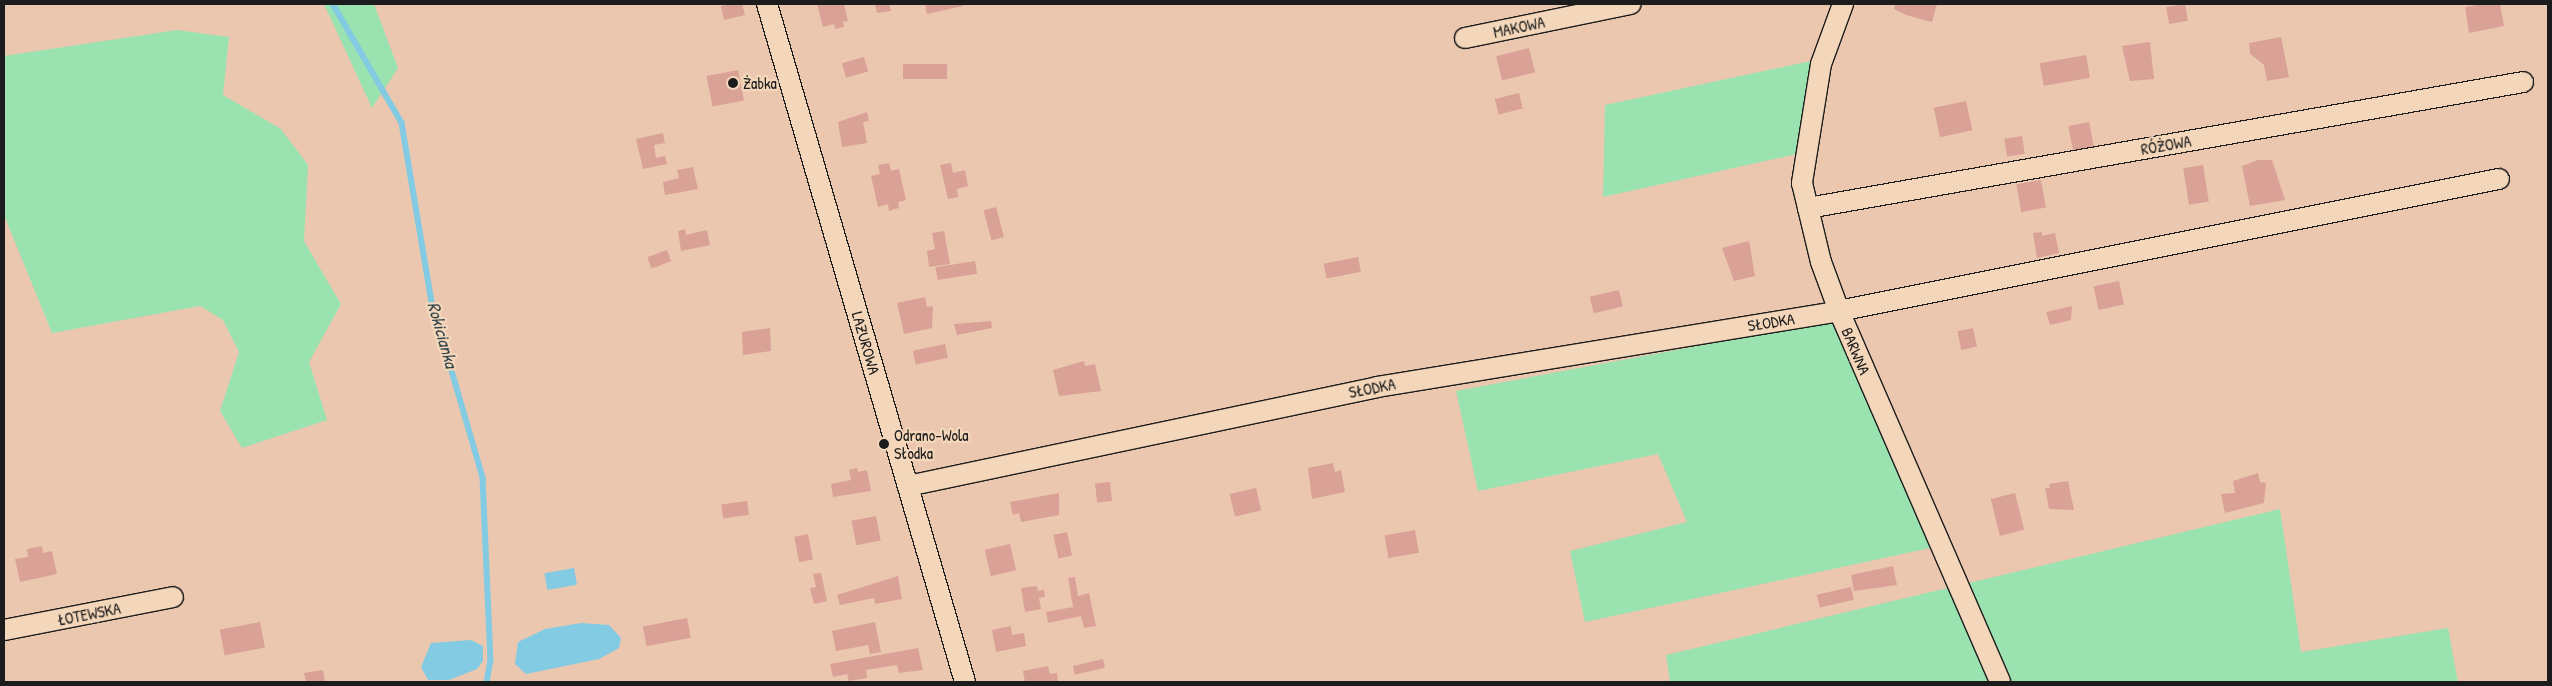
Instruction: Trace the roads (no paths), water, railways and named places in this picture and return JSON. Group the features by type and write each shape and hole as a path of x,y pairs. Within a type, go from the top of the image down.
{"street":[{"name":"LAZUROWA","path":"767,4 965,682"},
{"name":"MAKOWA","path":"1466,38 1631,4"},
{"name":"BARWNA","path":"1843,4 1818,82 1802,182 1808,208 1821,262 1839,311 2000,682"},
{"name":"RÓŻOWA","path":"1808,208 2523,82"},
{"name":"SŁODKA","path":"908,486 1377,387 1839,311 2499,179"},
{"name":"ŁOTEWSKA","path":"4,630 173,597"}],"water":[{"path":"574,568 577,585 547,590 544,573"},
{"path":"581,623 609,625 621,638 619,648 599,659 526,674 515,664 518,642 545,629"},
{"path":"471,640 483,646 483,661 477,669 449,680 428,680 421,667 431,643"}],"waterway":[{"name":"Rokicianka","path":"333,4 402,123 432,302 483,478 491,660 487,682"}],"place":[{"name":"Żabka","path":"733,83"},
{"name":"Odrano-Wola Słodka","path":"884,444"}]}
